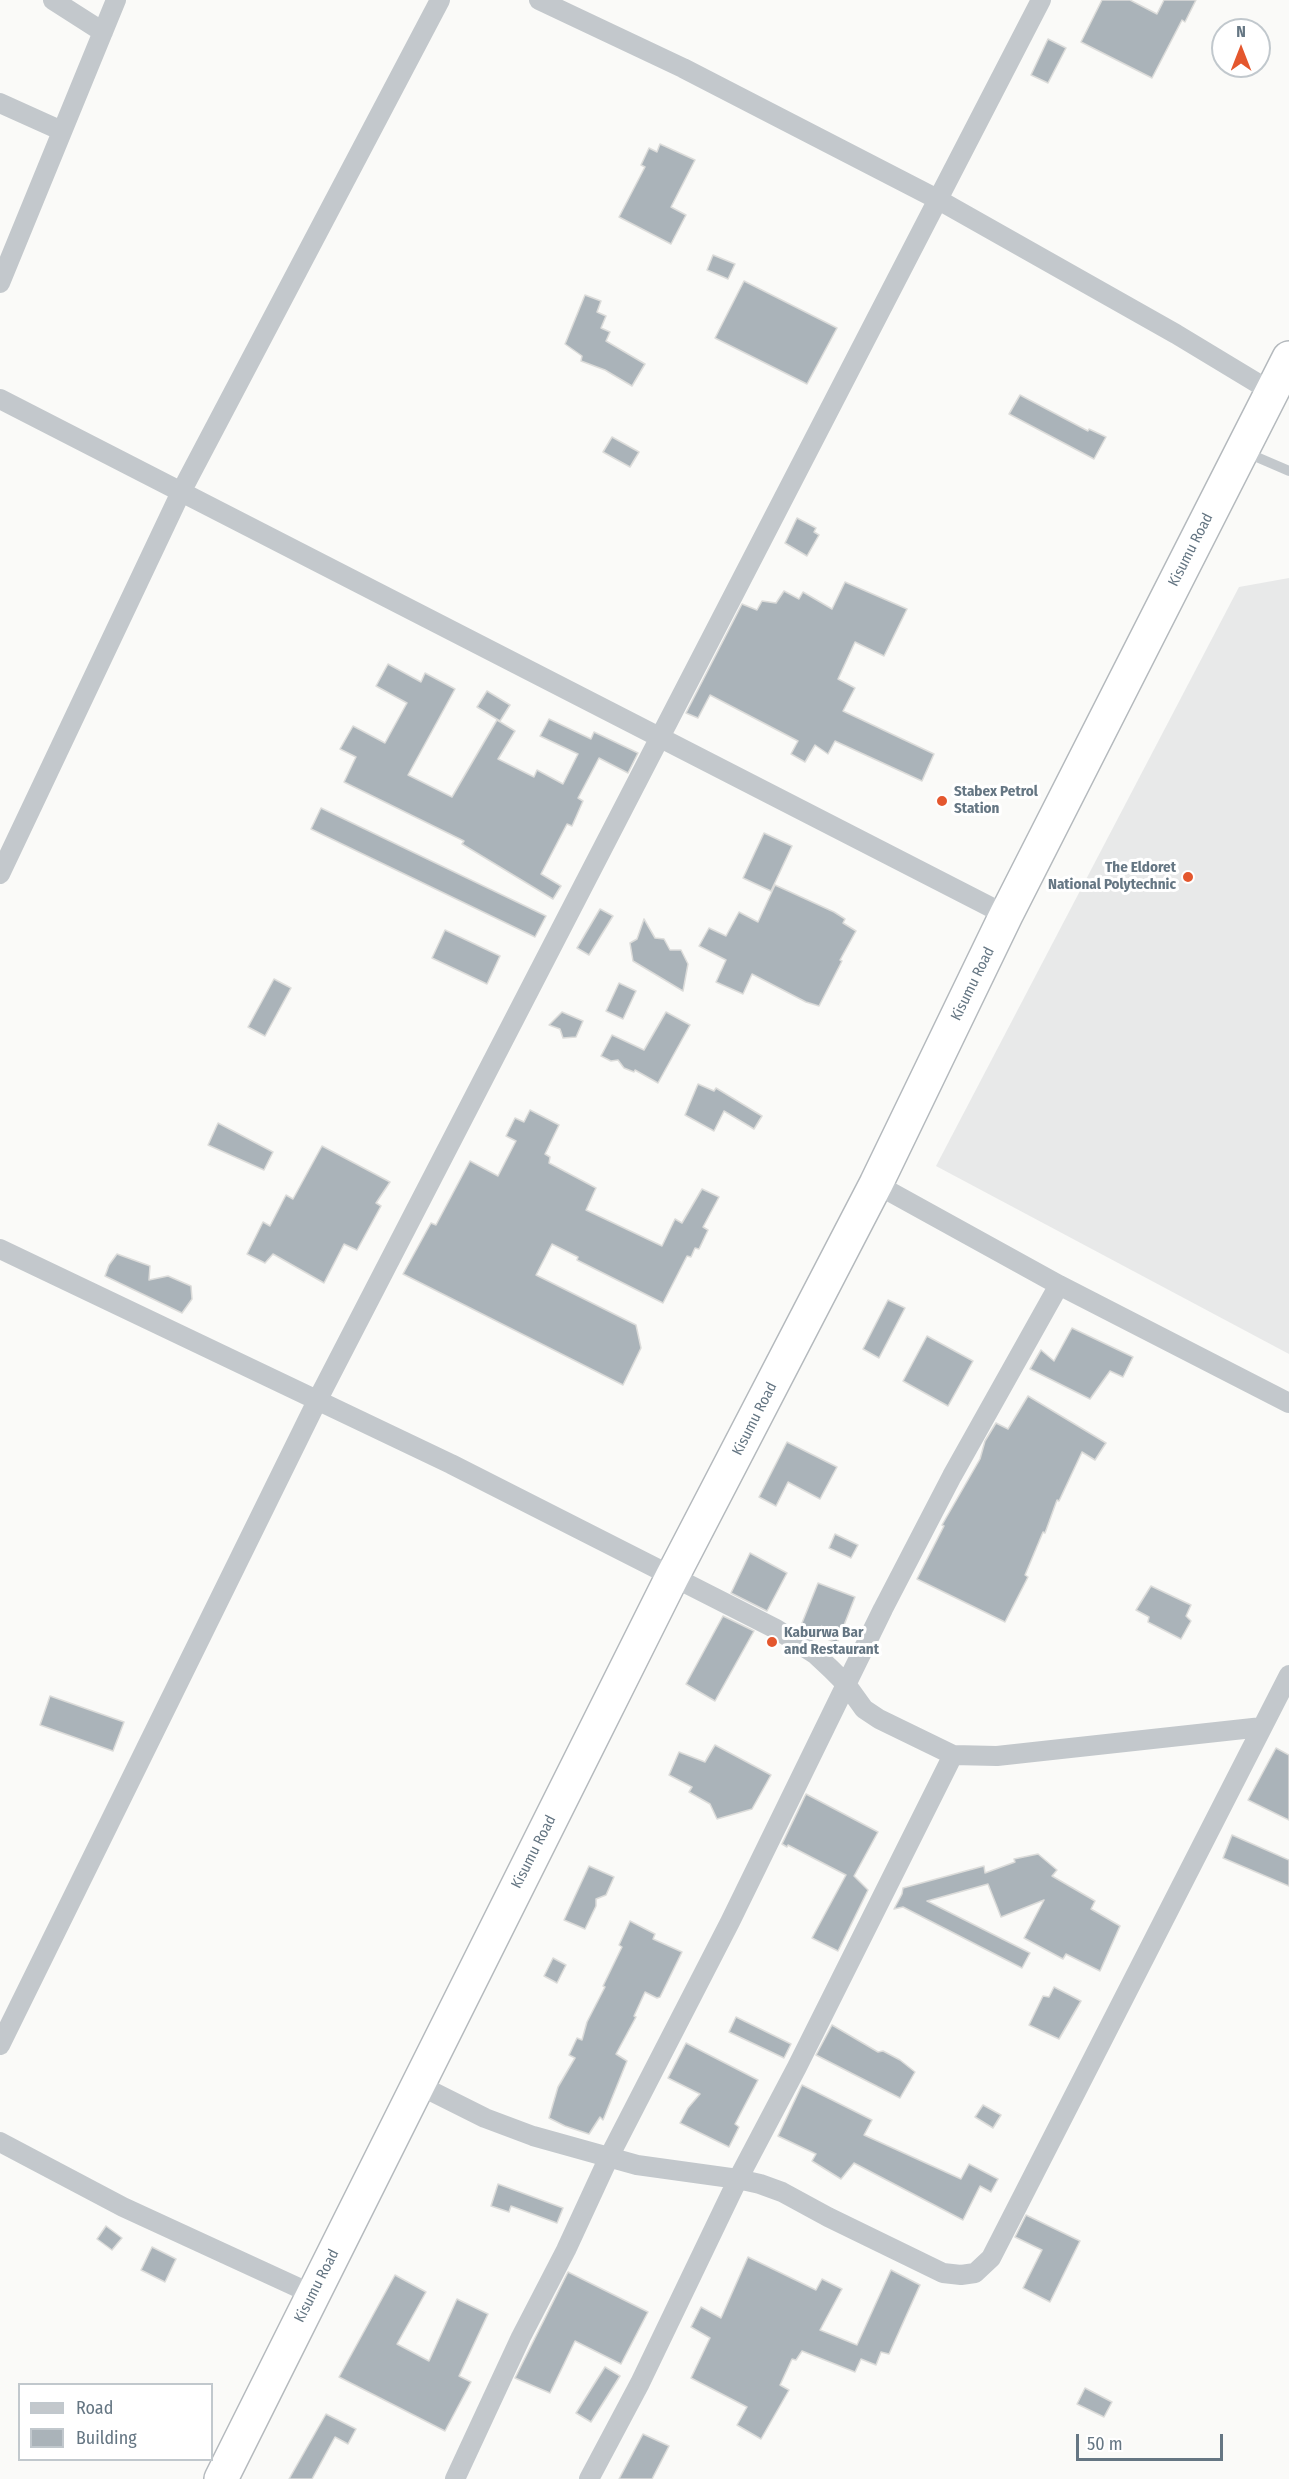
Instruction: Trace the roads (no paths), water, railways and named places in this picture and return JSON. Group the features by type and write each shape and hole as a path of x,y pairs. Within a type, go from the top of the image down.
{"highway":[{"name":"Kisumu Road","path":"221,2479 672,1577 876,1184 1006,915 1289,358"}],"street":[{"path":"53,0 103,32"},
{"path":"0,284 116,0"},
{"path":"0,874 181,492 440,0"},
{"path":"539,0 683,68 937,199 1176,334 1272,392"},
{"path":"0,2045 318,1399 1041,0"},
{"path":"0,103 62,131"},
{"path":"0,399 1006,915"},
{"path":"876,1184 1059,1285 1289,1403"},
{"path":"0,1249 318,1399 572,1524 672,1577 701,1589 776,1629 814,1654 846,1684 864,1709 879,1719 953,1755 997,1756 1262,1727"},
{"path":"454,2479 609,2157 730,1922 846,1684 952,1476 1059,1285"},
{"path":"419,2085 509,2129 659,2169 738,2179 782,2192 828,2217 943,2272 962,2276 975,2272 984,2267 992,2258 1061,2118 1289,1674"},
{"path":"589,2479 640,2383 738,2179 797,2067 953,1755"},
{"path":"0,2142 123,2207 312,2294"}],"lane":[{"path":"1242,451 1289,471"}],"place":[{"name":"Stabex Petrol Station","path":"942,801"},
{"name":"The Eldoret National Polytechnic","path":"1188,877"},
{"name":"Kaburwa Bar and Restaurant","path":"772,1642"}]}
